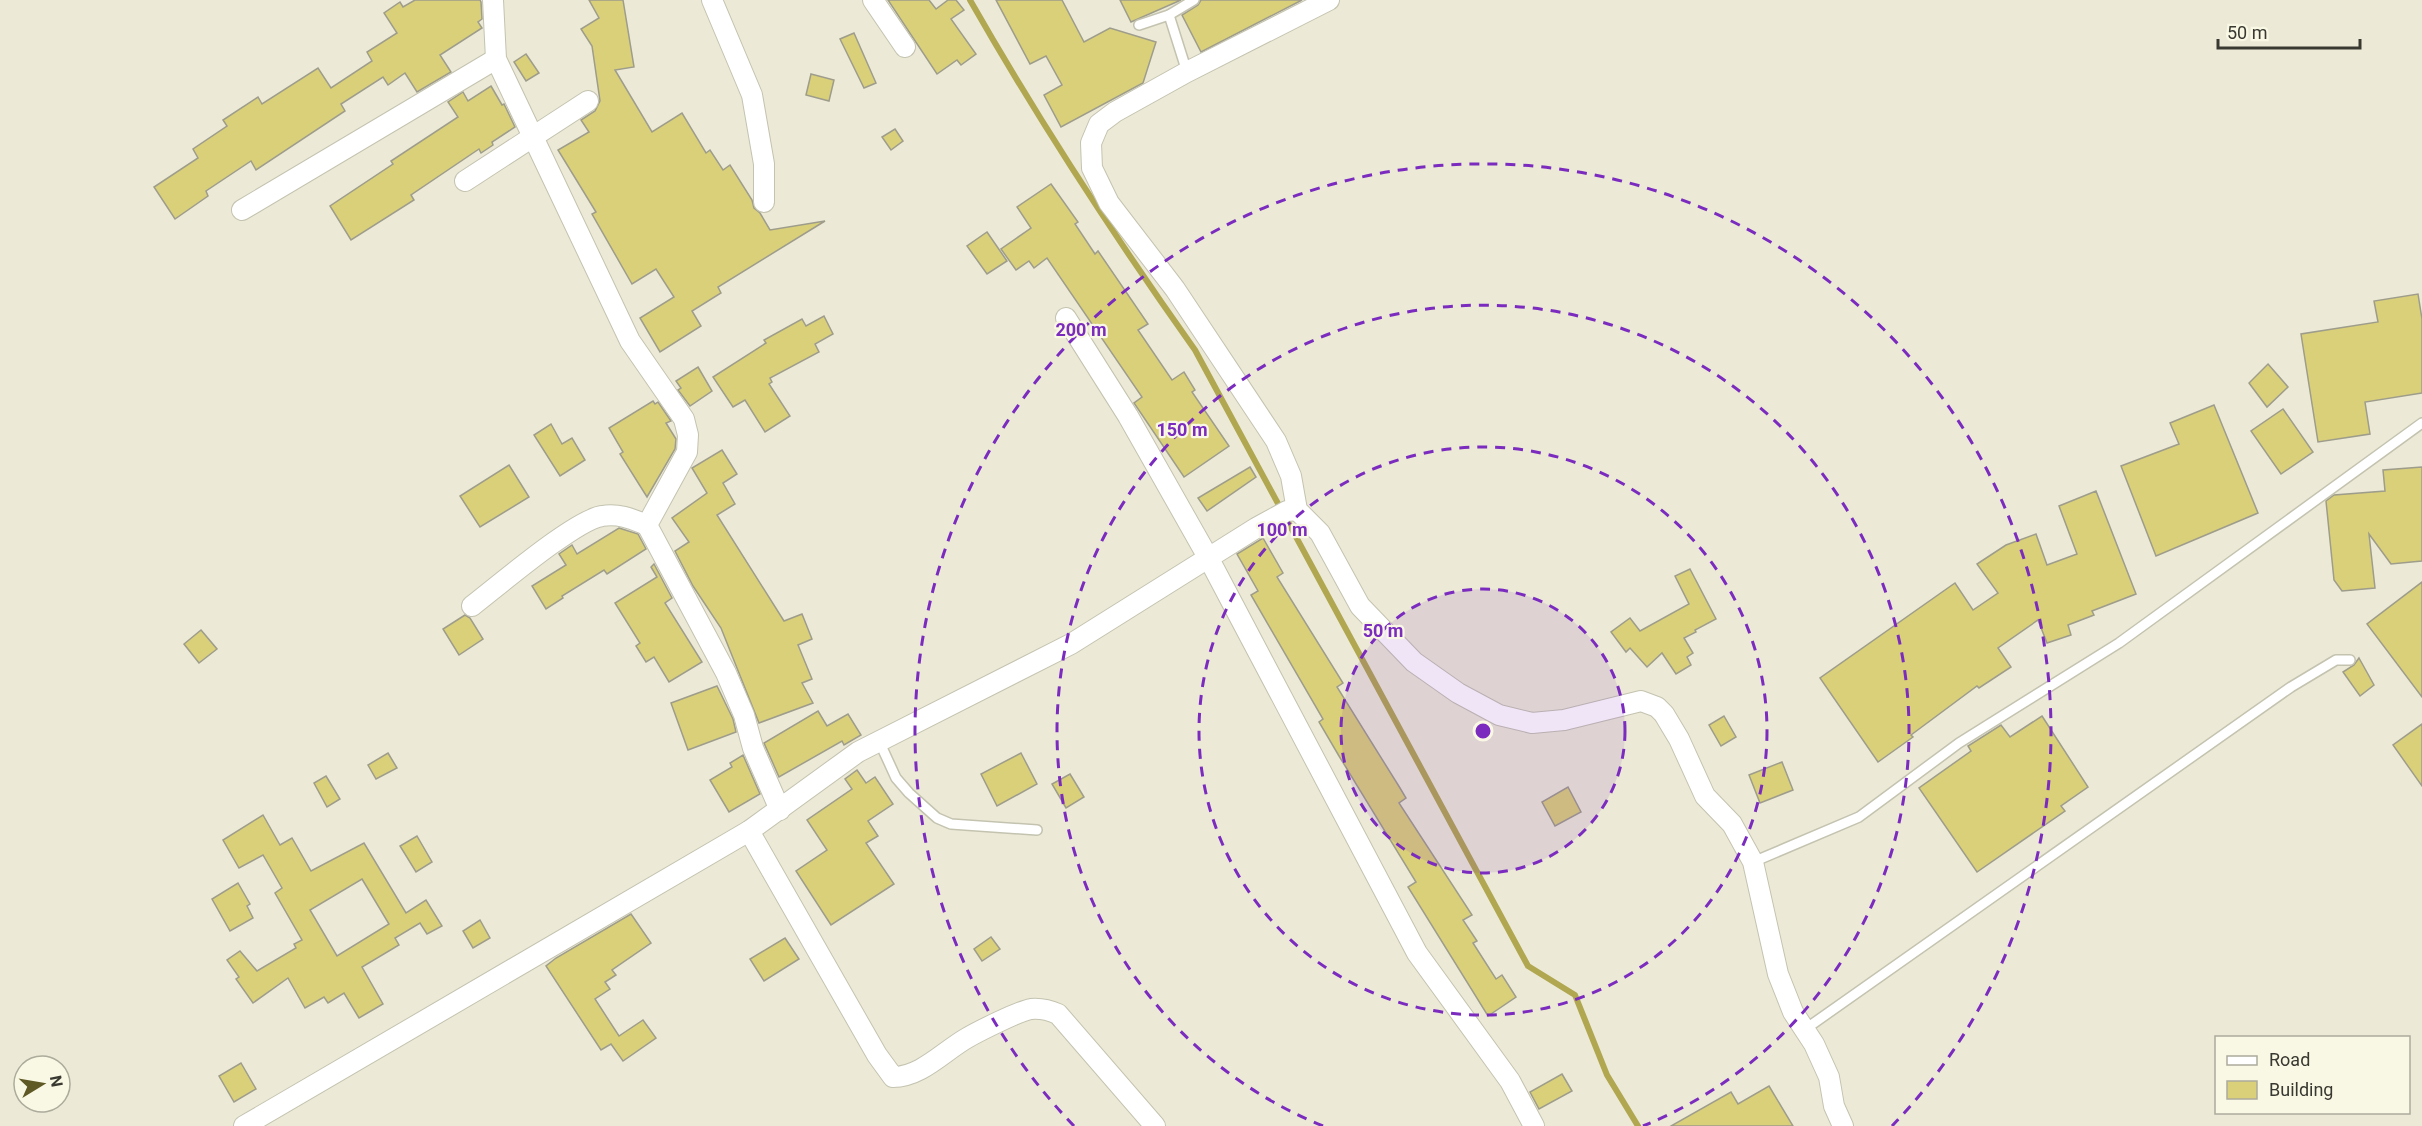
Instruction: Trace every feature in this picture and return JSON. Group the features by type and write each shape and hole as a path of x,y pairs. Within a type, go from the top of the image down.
{"street":[{"path":"493,0 496,59 630,341 684,419 688,435 687,452 647,525"},
{"path":"712,0 752,95 764,164 764,202"},
{"path":"873,0 904,47"},
{"path":"1329,0 1187,72 1115,112 1099,124 1091,143 1092,168 1109,203 1175,289 1276,441 1291,476 1292,510 1320,533 1360,606 1414,662 1458,693 1499,715 1532,723 1564,720 1641,701 1657,707 1664,714 1679,739 1705,796 1732,824 1753,862 1778,974 1793,1012 1829,1077 1834,1106 1843,1126"},
{"path":"242,210 496,59"},
{"path":"465,181 588,101"},
{"path":"1066,318 1128,416 1209,559 1417,953 1510,1081 1534,1126"},
{"path":"244,1126 749,831 858,752 1071,644 1256,528 1292,510"},
{"path":"472,606 545,550 591,519 614,514 647,525 726,673 744,715 753,748 780,810"},
{"path":"749,831 877,1055 893,1077 913,1073 967,1038 1029,1009 1046,1009 1058,1014 1155,1126"}],"lane":[{"path":"1139,25 1169,15 1194,0"},
{"path":"1169,15 1187,72"},
{"path":"1753,862 1859,817 1959,743 2120,643 2422,423"},
{"path":"1804,1030 2291,687 2336,660 2350,660"},
{"path":"879,741 897,778 909,794 937,818 951,824 1037,830"}],"building":[{"path":"415,0 480,0 481,2 482,19 478,22 482,28 440,55 451,72 417,92 405,73 388,85 383,77 341,104 345,111 256,170 251,161 206,191 208,196 175,219 154,187 198,158 193,149 227,126 223,120 258,97 262,104 318,68 331,88 372,61 367,52 397,33 384,13 400,2 403,7"},
{"path":"589,0 623,0 634,67 615,70 652,132 682,113 706,153 710,150 723,170 730,165 752,200 754,208 760,213 770,230 825,221 718,287 721,293 692,311 701,326 660,352 640,318 674,297 656,269 632,284 592,214 596,212 558,150 589,132 581,120 595,111 600,101 592,46 581,29 599,18"},
{"path":"888,0 929,0 936,9 948,0 956,0 964,10 951,19 976,54 961,65 957,60 937,74"},
{"path":"996,0 1062,0 1084,42 1110,28 1156,42 1143,83 1061,127 1044,95 1062,85 1046,56 1030,64"},
{"path":"1120,0 1181,0 1131,22"},
{"path":"1201,0 1302,0 1201,52 1182,15 1198,5"},
{"path":"854,33 876,83 864,88 840,39"},
{"path":"526,54 539,73 526,81 514,62"},
{"path":"811,74 834,80 829,101 806,95"},
{"path":"491,86 502,105 504,104 515,127 492,142 493,145 481,153 479,149 411,195 414,200 351,240 330,206 393,164 391,161 458,117 448,102 463,92 468,101"},
{"path":"895,129 903,141 891,150 882,137"},
{"path":"1051,184 1078,222 1075,224 1095,254 1098,251 1148,324 1138,330 1172,380 1184,372 1195,390 1192,392 1229,446 1184,477 1134,403 1142,397 1047,258 1034,268 1029,261 1016,270 1001,249 1031,228 1017,207"},
{"path":"987,232 1007,261 987,274 967,246"},
{"path":"2418,294 2422,319 2422,393 2365,402 2370,434 2318,442 2301,334 2378,322 2374,301"},
{"path":"824,316 833,334 815,344 819,352 770,378 772,382 769,384 790,416 765,432 745,400 733,407 713,377 766,343 764,340 802,319 806,326"},
{"path":"2268,364 2288,387 2267,407 2249,383"},
{"path":"698,367 712,391 690,406 678,390 681,388 676,381"},
{"path":"653,401 655,404 658,402 671,421 666,423 676,439 675,449 647,497 620,454 623,452 609,428"},
{"path":"2214,405 2258,513 2156,556 2121,466 2179,444 2170,423"},
{"path":"2283,409 2313,452 2281,474 2251,431"},
{"path":"551,424 562,444 572,438 585,460 560,476 534,435"},
{"path":"722,450 737,474 723,483 735,504 717,515 784,621 802,614 812,639 798,645 812,679 802,683 813,703 759,723 721,628 693,586 675,551 689,542 672,518 707,493 692,468"},
{"path":"509,465 529,497 480,527 460,496"},
{"path":"1250,467 1256,477 1207,511 1198,498"},
{"path":"2422,467 2422,561 2391,564 2369,534 2375,588 2342,591 2334,580 2326,501 2334,495 2385,491 2383,470"},
{"path":"2096,491 2136,594 2092,611 2094,615 2068,625 2071,635 2047,643 2038,620 1998,648 2011,667 1979,688 1977,686 1878,762 1820,678 1955,583 1973,610 1998,593 1977,564 2006,545 2036,534 2047,565 2077,554 2059,506"},
{"path":"619,528 638,534 646,549 607,574 604,570 562,596 563,598 546,609 532,586 566,565 559,554 572,545 577,554"},
{"path":"1263,538 1283,573 1277,577 1343,683 1337,687 1406,798 1399,803 1472,915 1463,920 1477,941 1473,943 1496,979 1502,975 1516,997 1488,1016 1408,887 1416,882 1319,722 1323,719 1251,595 1258,591 1237,554"},
{"path":"654,564 672,598 665,603 702,662 669,682 654,657 646,662 636,646 640,643 615,603 657,577 651,567"},
{"path":"1690,569 1716,619 1684,638 1693,653 1687,657 1691,665 1676,674 1662,653 1647,667 1630,648 1626,652 1611,632 1630,618 1640,631 1689,604 1675,576"},
{"path":"2422,582 2422,697 2367,624"},
{"path":"465,615 470,618 483,639 459,655 443,629"},
{"path":"201,630 217,649 199,663 184,644"},
{"path":"2359,658 2374,685 2360,696 2343,672 2354,665"},
{"path":"717,686 733,719 736,732 688,750 671,703"},
{"path":"818,711 827,726 848,714 861,735 844,745 842,741 779,777 764,743"},
{"path":"1724,716 1736,737 1721,746 1709,725"},
{"path":"2042,716 2088,787 2061,806 2065,811 1977,872 1919,788 1971,751 1968,746 2001,725 2010,737"},
{"path":"2422,724 2422,786 2393,745"},
{"path":"388,753 397,768 376,779 368,765"},
{"path":"1021,753 1037,784 997,806 981,774"},
{"path":"743,755 760,794 729,812 710,780 732,767 730,763"},
{"path":"1782,762 1793,790 1760,803 1749,775"},
{"path":"857,770 866,783 875,777 893,804 868,821 878,836 866,843 894,884 831,925 796,871 827,850 807,820 852,789 845,779"},
{"path":"1070,774 1084,797 1066,808 1052,784"},
{"path":"326,776 340,799 327,807 314,783"},
{"path":"1568,787 1581,812 1555,826 1542,802"},
{"path":"263,815 280,845 292,838 311,871 364,843 406,913 426,900 442,926 427,934 420,923 395,938 399,945 362,967 383,1004 359,1018 344,993 328,1003 324,997 305,1008 288,978 253,1003 236,979 239,977 227,960 240,951 257,971 296,948 294,944 302,940 275,893 282,888 263,855 239,868 223,840","holes":["362,879 389,924 337,956 310,910"]},
{"path":"417,836 432,862 416,872 400,846"},
{"path":"238,883 250,904 247,906 253,918 230,931 212,899"},
{"path":"631,914 651,943 612,970 616,975 605,982 610,989 595,999 619,1036 643,1020 656,1038 623,1061 611,1044 601,1050 546,966"},
{"path":"480,920 490,938 473,948 463,931"},
{"path":"991,937 1000,949 982,961 974,949"},
{"path":"785,938 799,959 764,981 750,959"},
{"path":"241,1063 256,1089 234,1102 219,1076"},
{"path":"1562,1074 1572,1091 1539,1109 1530,1092"},
{"path":"1769,1086 1793,1126 1671,1126 1731,1092 1738,1104"}],"waterway":[{"path":"970,0 1078,178 1195,350 1528,966 1575,995 1607,1075 1638,1126"}]}
